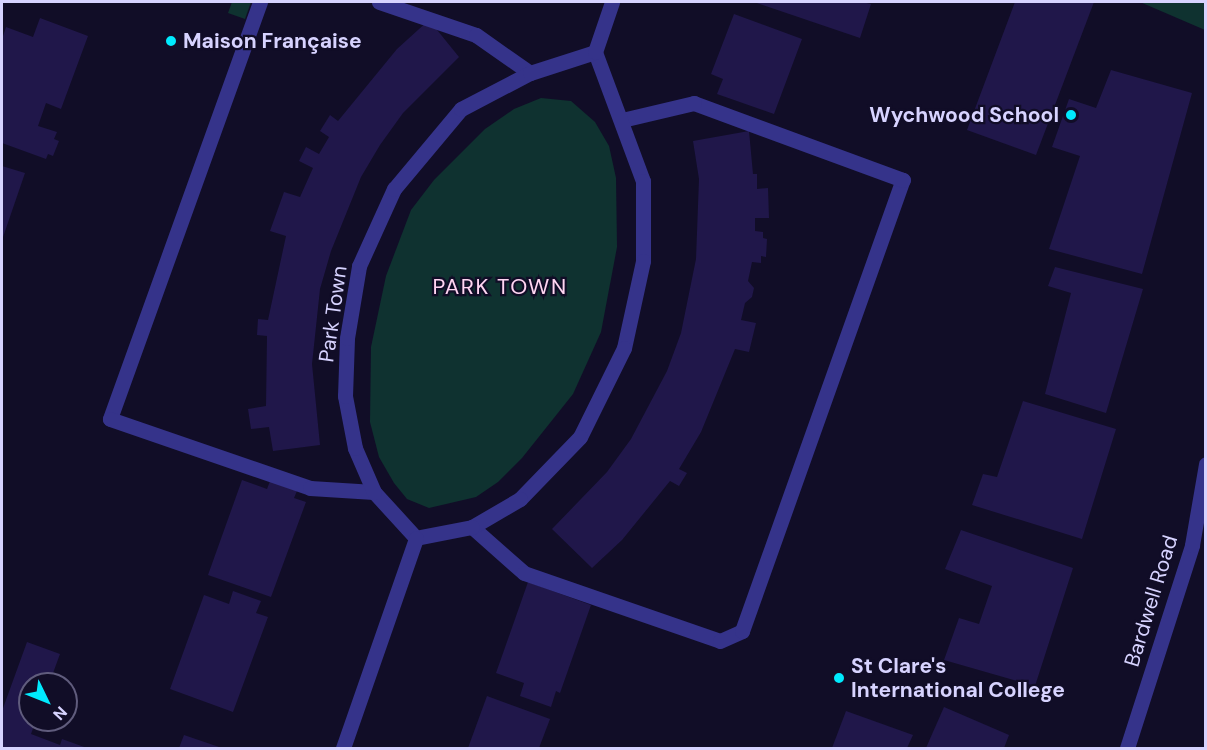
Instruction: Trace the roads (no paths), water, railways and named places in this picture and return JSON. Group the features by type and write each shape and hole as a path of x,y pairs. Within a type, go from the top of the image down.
{"street":[{"path":"260,2 110,419 310,488 374,492"},
{"path":"379,2 476,35 530,73"},
{"path":"343,748 416,538 472,527 520,499 580,437 624,348 643,261 643,181 595,52 612,2"},
{"name":"Park Town","path":"416,538 374,492 355,448 345,396 346,338 359,266 394,189 461,109 530,73 595,52"},
{"path":"472,527 524,573 720,641 742,631 903,180 694,103 622,120"},
{"name":"Bardwell Road","path":"1127,748 1199,548 1206,464"}],"place":[{"name":"Maison Française","path":"171,41"},
{"name":"Wychwood School","path":"1071,115"},
{"name":"St Clare's International College","path":"839,678"}],"district":[{"name":"PARK TOWN","path":"500,287"}]}
